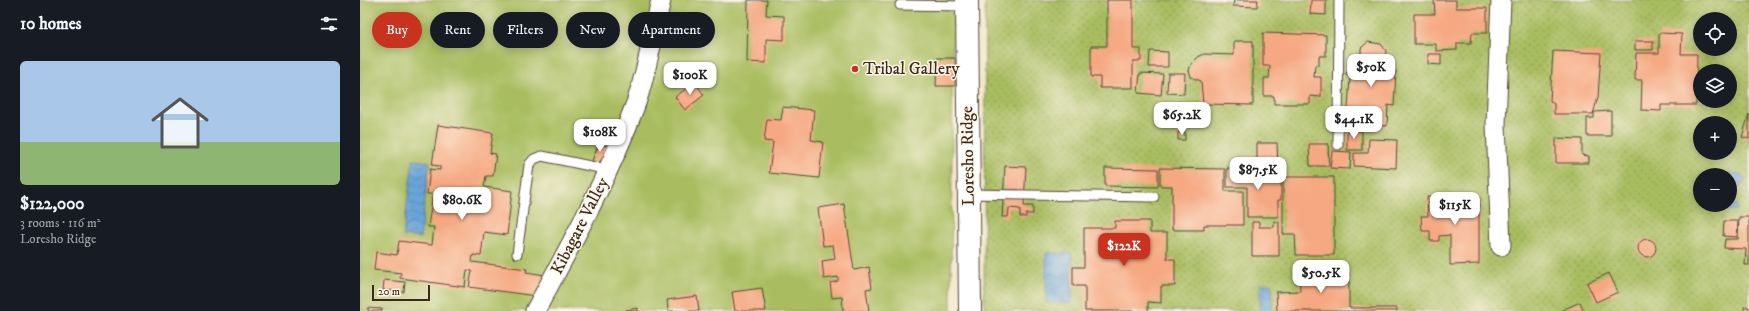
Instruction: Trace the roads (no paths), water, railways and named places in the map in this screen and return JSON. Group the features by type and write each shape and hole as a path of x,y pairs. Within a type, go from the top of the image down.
{"main road":[{"name":"Loresho Ridge","path":"967,3 970,311"}],"street":[{"name":"Kibagare Valley","path":"535,311 585,220 609,170 636,102 661,0"},
{"path":"1501,0 1496,124 1501,246"}],"lane":[{"path":"1338,145 1339,0"},
{"path":"900,5 967,3"},
{"path":"517,254 529,165 534,159 542,156 609,170"},
{"path":"969,194 1154,197"}],"water":[{"path":"413,160 430,162 420,238 403,236"},
{"path":"1737,174 1742,174 1746,182 1737,189"},
{"path":"1046,253 1072,253 1072,303 1046,303"},
{"path":"1260,284 1272,284 1272,311 1260,311"}],"place":[{"name":"Tribal Gallery","path":"855,69"}]}
